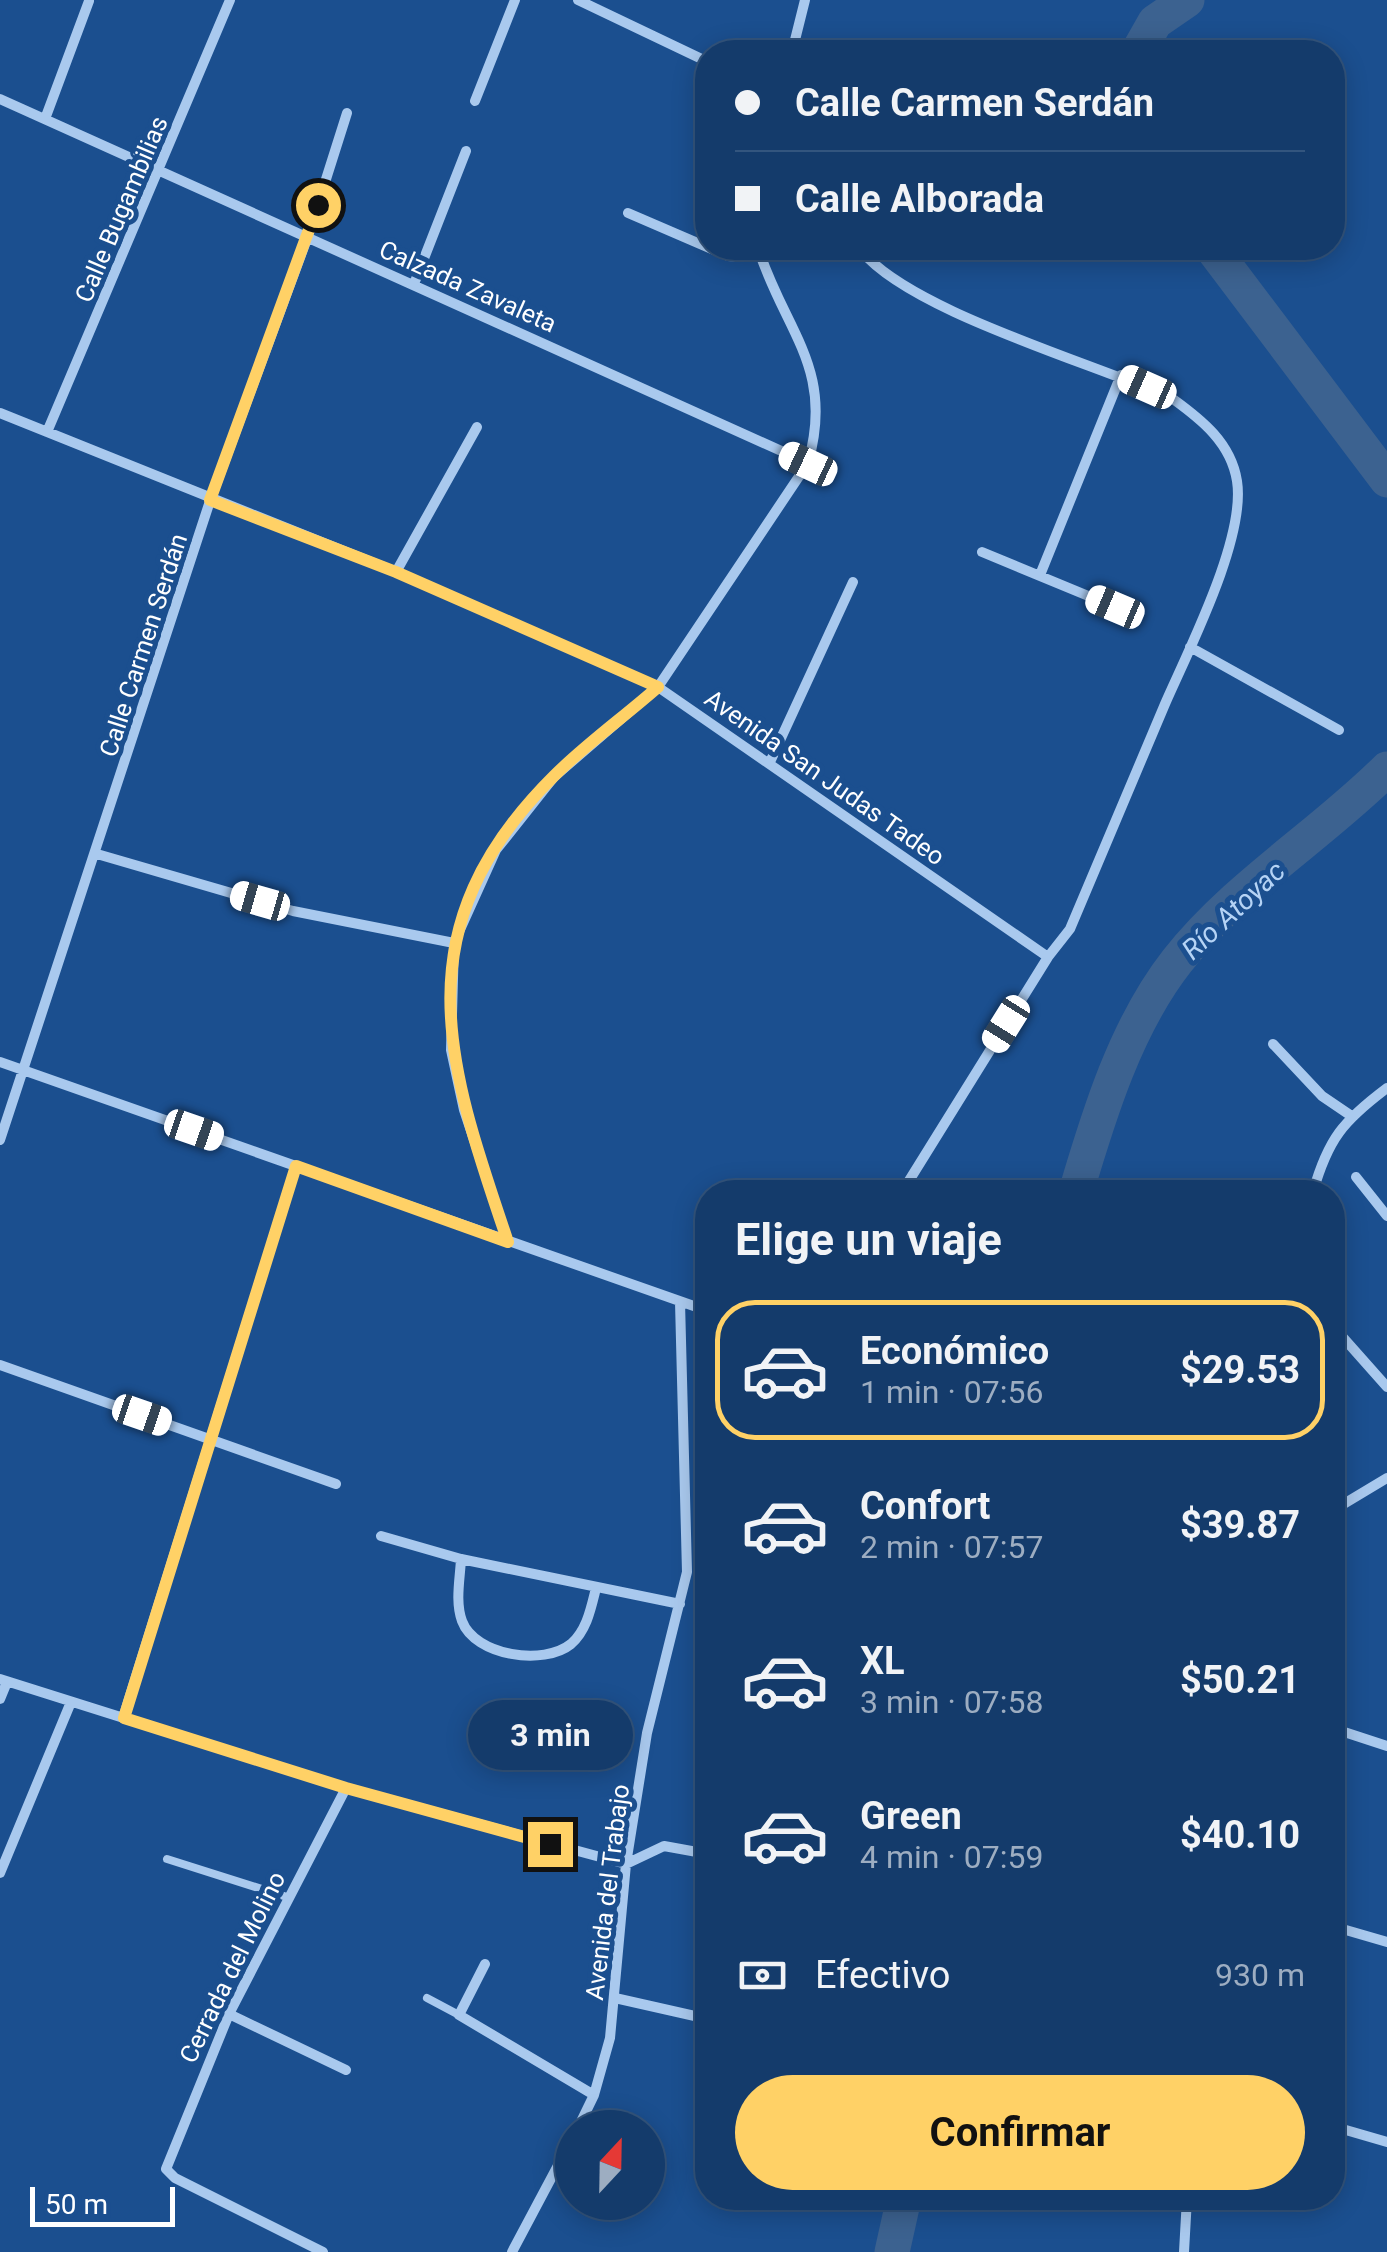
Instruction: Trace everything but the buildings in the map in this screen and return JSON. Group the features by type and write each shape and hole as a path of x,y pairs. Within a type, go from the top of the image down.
{"street":[{"name":"Calle Bugambilias","path":"48,432 230,0"},
{"path":"475,101 515,0"},
{"path":"795,40 806,0"},
{"path":"45,119 88,1"},
{"path":"582,1 695,56"},
{"name":"Calzada Zavaleta","path":"0,99 808,464"},
{"name":"Calle Carmen Serdán","path":"0,1140 210,500 308,236 347,112"},
{"path":"414,284 466,151"},
{"path":"628,213 695,242"},
{"path":"508,1242 464,1110 452,1050 454,942 496,850 554,776 658,687 808,464 816,434 816,386 809,357 773,296 760,260"},
{"path":"870,260 883,274 937,304 1173,399 1201,419 1224,446 1237,478 1238,508 1232,539 1190,647 1060,945 1048,956 909,1180"},
{"path":"1040,576 1121,376"},
{"name":"Avenida San Judas Tadeo","path":"0,413 396,572 658,687 1048,956"},
{"path":"396,572 477,427"},
{"path":"982,552 1115,607"},
{"path":"770,762 853,582"},
{"path":"1190,647 1339,730"},
{"path":"97,854 293,911 454,942"},
{"path":"1274,1044 1322,1096 1350,1115"},
{"path":"0,1062 695,1307"},
{"path":"1317,1180 1323,1159 1350,1115 1387,1088"},
{"path":"124,1718 296,1166"},
{"path":"1356,1177 1387,1216"},
{"name":"Avenida del Trabajo","path":"587,2110 610,2038 626,1864 647,1733 680,1604 689,1546 680,1302"},
{"path":"1345,1340 1387,1387"},
{"path":"0,1365 336,1484"},
{"path":"1345,1503 1387,1478"},
{"path":"382,1536 461,1559 680,1604"},
{"path":"461,1559 458,1607 463,1626 482,1643 507,1652 537,1657 567,1647 581,1633 596,1588"},
{"path":"0,1699 4,1681 346,1788 626,1864 664,1846 695,1852"},
{"path":"0,1873 2,1860 71,1702"},
{"path":"1345,1732 1387,1746"},
{"name":"Cerrada del Molino","path":"324,2252 175,2178 166,2168 229,2014 346,1788"},
{"path":"1345,1930 1387,1942"},
{"path":"485,1964 459,2015 594,2095"},
{"path":"614,1998 695,2016"},
{"path":"229,2014 346,2070"},
{"path":"1345,2130 1387,2142"},
{"path":"512,2252 555,2171"},
{"path":"1184,2252 1186,2210"}],"lane":[{"path":"167,1859 287,1897"},
{"path":"427,1998 459,2015"}],"waterway":[{"name":"Río Atoyac","path":"1145,40 1155,22 1187,0"},
{"name":"Río Atoyac","path":"1221,260 1387,480"},
{"name":"Río Atoyac","path":"1080,1180 1129,1042 1177,961 1225,909 1387,769"},
{"name":"Río Atoyac","path":"892,2252 901,2210"}],"route":[{"path":"318,205 210,500 396,572 658,687 554,776 530,805 496,850 454,942 450,983 452,1050 464,1110 508,1242 296,1166 124,1718 346,1788 550,1844"}]}
